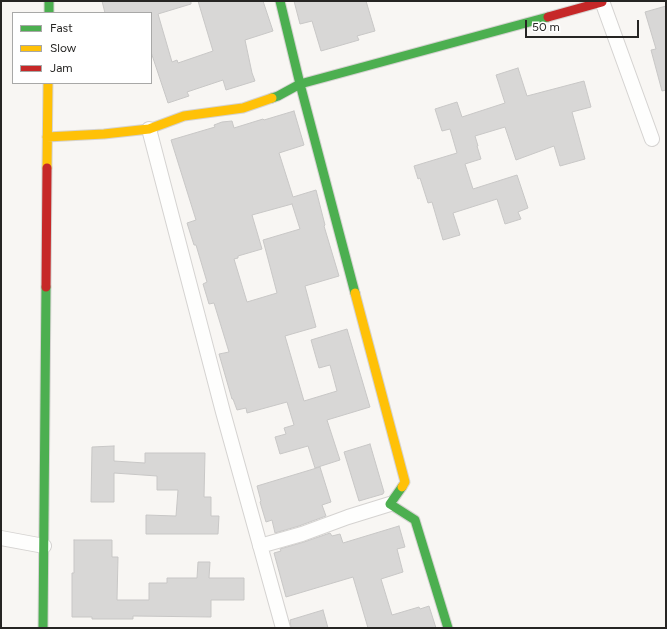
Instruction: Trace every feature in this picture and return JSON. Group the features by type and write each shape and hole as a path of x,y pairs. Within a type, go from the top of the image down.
{"street":[{"path":"48,12 49,1"},
{"path":"260,546 302,534 348,517 390,504 405,482 300,84 280,1"},
{"path":"47,138 104,134 148,128 184,116 243,108 278,96 300,84 602,1 652,139"},
{"path":"43,628 48,84"},
{"path":"148,128 222,412 283,628"},
{"path":"390,504 415,520 448,628"},
{"path":"1,538 44,546"}],"building":[{"path":"102,1 191,1 191,4 158,14 172,62 177,60 178,63 213,51 198,1 263,1 273,31 245,40 255,81 226,90 223,80 187,92 189,96 168,103 152,55 152,12 105,12"},
{"path":"294,1 366,1 375,31 357,36 359,40 321,51 312,21 300,24"},
{"path":"666,6 666,90 662,91 651,50 656,49 645,12"},
{"path":"518,68 527,96 584,81 591,107 572,112 585,159 560,166 554,146 516,160 505,127 475,136 481,159 465,164 473,189 517,175 528,208 518,212 521,219 505,224 497,199 453,213 460,235 443,240 432,202 428,203 420,178 418,179 414,166 457,153 450,129 442,131 435,109 457,102 462,117 505,103 496,75"},
{"path":"294,111 304,145 279,153 293,197 316,190 324,226 339,276 305,286 316,327 285,336 304,401 337,391 330,365 319,368 311,340 347,329 370,407 327,420 340,460 315,468 308,446 280,454 275,437 286,434 284,428 294,425 287,402 247,413 246,408 237,410 232,399 219,354 229,352 214,303 209,304 203,284 207,282 196,245 194,245 187,223 196,220 171,140 215,127 214,125 222,122 232,121 234,128 263,119 264,120","holes":["292,204 300,229 263,240 277,293 247,302 234,259 238,258 238,256 262,249 252,215"]},
{"path":"370,444 384,492 383,494 359,501 344,452"},
{"path":"114,446 114,461 145,463 145,453 205,453 204,497 211,497 211,516 219,516 218,534 146,534 146,515 176,516 178,490 157,490 157,476 114,473 114,502 91,502 92,447"},
{"path":"320,467 331,502 322,505 326,516 275,533 272,520 266,522 257,486"},
{"path":"399,526 405,547 397,549 403,572 381,579 392,615 419,607 420,609 429,606 436,628 368,628 353,577 286,597 274,553 281,551 280,549 330,533 332,536 340,534 343,543"},
{"path":"74,540 112,540 112,557 118,557 117,600 149,600 149,583 167,583 167,578 197,578 198,562 210,562 209,578 244,578 244,600 211,600 211,617 133,616 133,619 92,619 92,617 72,617"},
{"path":"323,610 328,628 291,628 290,620"}],"traffic: fast":[{"path":"49,1 49,12"},
{"path":"280,1 300,84 355,293"},
{"path":"272,98 300,84 548,17"},
{"path":"43,628 46,287"},
{"path":"402,487 390,504 415,520 448,628"}],"traffic: slow":[{"path":"47,168 48,84"},
{"path":"47,137 104,134 149,129 184,116 243,108 272,98"},
{"path":"355,293 405,482 402,487"}],"traffic: jam":[{"path":"548,17 602,2"},
{"path":"46,287 47,168"}]}
